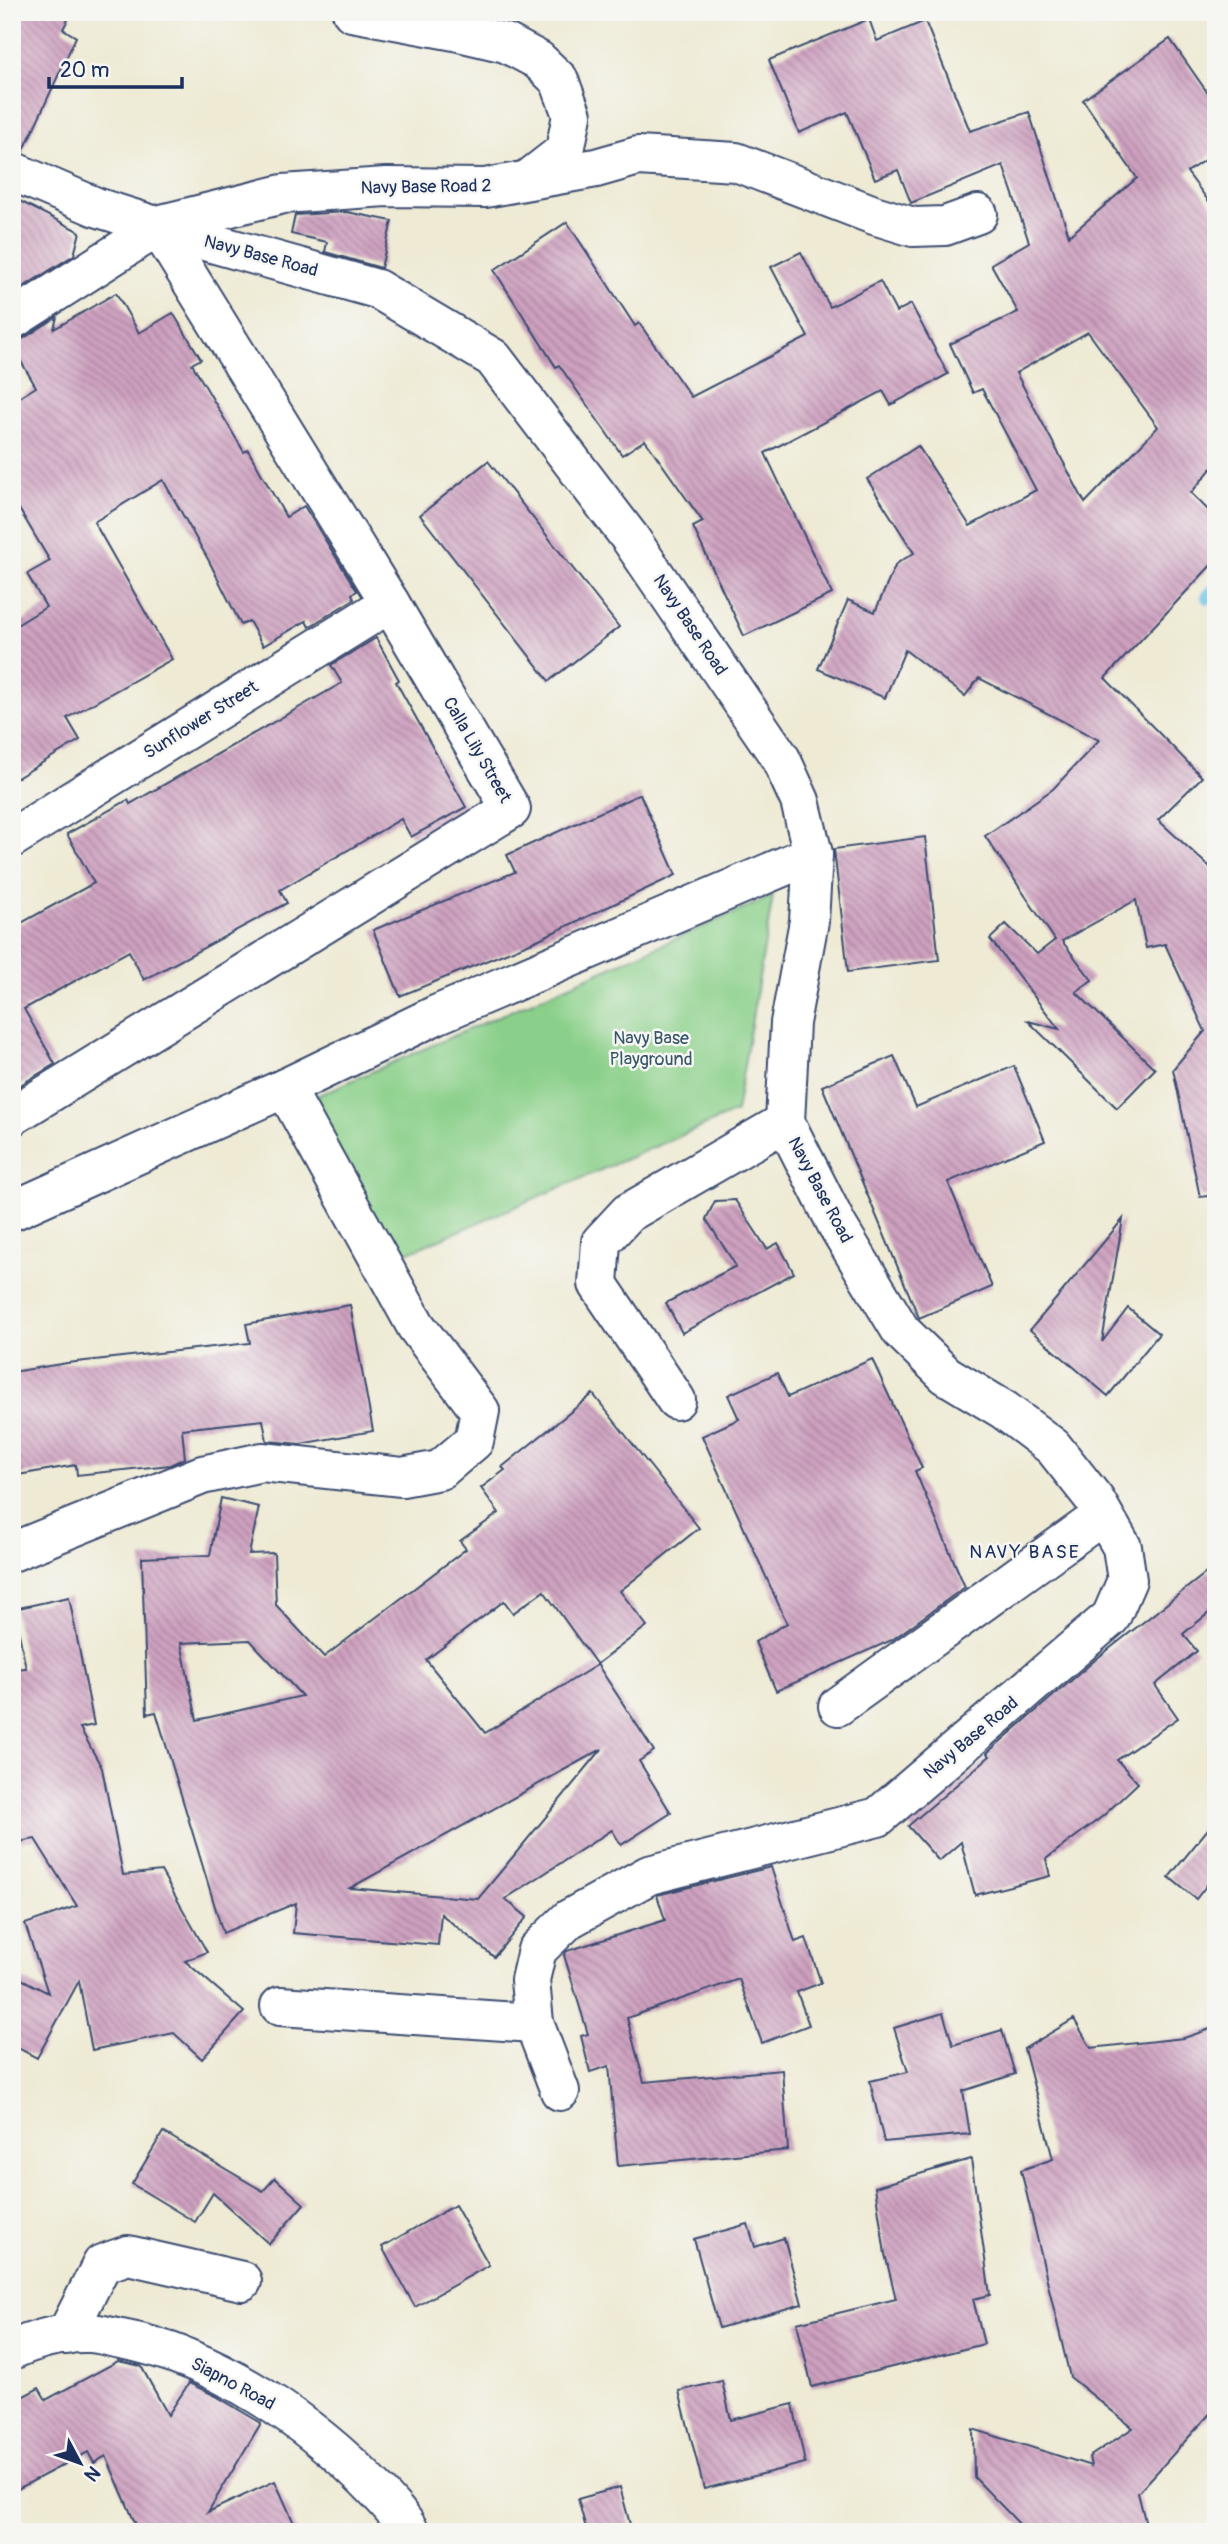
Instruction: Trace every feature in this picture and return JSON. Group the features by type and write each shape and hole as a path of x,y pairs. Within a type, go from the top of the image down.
{"street":[{"name":"Navy Base Road 2","path":"158,226 276,196 311,191 386,187 485,188 530,179 565,151 572,115 559,80 538,60 506,43 352,12"},
{"path":"530,179 596,168 638,156 736,162 874,215 913,227 945,226 978,214"},
{"name":"Navy Base Road","path":"12,171 96,207 377,289 493,358 630,538 781,759 800,801 813,854 809,921 790,1023 785,1122 837,1225 901,1331 946,1375 1004,1410 1053,1447 1095,1500 1122,1547 1127,1580 1111,1618 878,1817 649,1875 569,1919 537,1950 530,1980 534,2023 560,2091"},
{"path":"12,320 158,226"},
{"name":"Calla Lily Street","path":"12,1116 511,808 390,603 158,226"},
{"name":"Sunflower Street","path":"12,838 390,603"},
{"path":"12,1211 285,1088 436,1015 813,854"},
{"path":"12,1552 202,1475 262,1462 402,1477 440,1470 474,1441 480,1411 416,1326 285,1088"},
{"path":"676,1400 598,1284 601,1242 628,1213 785,1122"},
{"path":"838,1706 1103,1515"},
{"path":"280,2006 534,2023"},
{"path":"66,2335 102,2264 128,2255 242,2281"},
{"name":"Siapno Road","path":"12,2350 35,2339 90,2333 154,2344 207,2367 277,2407 351,2464 402,2518 410,2532"}],"green space":[{"name":"Navy Base Playground","path":"773,896 736,1112 379,1265 305,1101"}],"building":[{"path":"12,12 72,12 63,29 76,37 23,152 12,150"},
{"path":"869,19 877,41 925,21 970,131 1029,112 1069,236 1137,178 1083,100 1170,39 1216,105 1216,152 1187,172 1216,211 1216,463 1191,493 1216,518 1216,560 1105,678 1202,777 1158,820 1216,873 1216,1195 1200,1197 1173,1069 1205,1031 1165,944 1146,948 1136,900 1062,941 1092,980 1076,992 1155,1069 1117,1108 1028,1021 1059,1029 990,939 1006,924 1037,954 1055,940 985,836 1053,789 1099,740 979,678 965,696 905,650 885,698 818,669 848,600 875,612 896,564 914,553 867,479 918,446 970,526 1036,490 982,389 973,393 950,344 1018,312 991,264 1029,242 1003,165 911,203 898,170 875,179 847,112 799,133 769,60","holes":["1088,332 1158,427 1085,503 1016,373"]},
{"path":"12,197 80,232 74,255 12,294"},
{"path":"347,212 392,221 381,268 325,252 327,242 291,234 295,215"},
{"path":"567,222 635,326 639,323 691,397 808,337 771,267 801,252 830,307 880,281 896,312 911,304 948,374 891,405 883,391 765,453 832,594 744,636 693,527 703,522 645,440 622,455 559,365 556,367 494,270"},
{"path":"116,293 139,333 173,313 201,359 192,364 244,452 248,450 286,517 304,506 357,591 352,594 354,599 309,627 306,621 263,646 249,621 241,625 209,561 163,480 94,522 172,659 67,718 80,740 12,781 12,628 46,607 27,574 50,561 12,497 12,402 36,387 19,358 12,358 12,342 24,338 57,317 54,329"},
{"path":"488,461 619,627 549,681 420,515"},
{"path":"376,638 399,680 396,682 466,807 411,837 401,819 280,890 287,903 144,980 129,951 24,1009 55,1064 12,1090 12,928 94,883 67,834 128,800 130,804 342,683 331,665"},
{"path":"640,794 676,875 535,941 400,996 373,930 515,872 507,855"},
{"path":"925,837 939,960 848,972 834,849"},
{"path":"894,1056 916,1107 1014,1066 1045,1141 948,1182 992,1287 919,1318 822,1086"},
{"path":"735,1200 767,1249 778,1243 794,1273 682,1333 666,1303 736,1266 706,1219 715,1201"},
{"path":"1123,1219 1102,1342 1128,1308 1159,1334 1108,1396 1030,1330"},
{"path":"350,1305 373,1431 300,1444 267,1441 263,1420 182,1429 185,1458 170,1465 77,1475 76,1465 12,1476 12,1372 67,1363 250,1343 246,1324"},
{"path":"872,1359 922,1468 915,1471 965,1587 892,1640 776,1691 755,1642 787,1623 702,1436 739,1419 728,1395 777,1373 788,1397"},
{"path":"593,1394 699,1528 620,1591 647,1626 597,1664 654,1751 639,1761 671,1813 621,1845 612,1830 505,1899 527,1917 494,1957 441,1914 438,1945 293,1933 296,1903 223,1933 156,1712 147,1714 142,1558 210,1555 221,1498 259,1507 249,1554 274,1553 276,1605 324,1657 466,1549 460,1541 499,1513 481,1488 505,1470 502,1467","holes":["544,1591 597,1665 485,1733 426,1660 504,1601 513,1613","250,1640 302,1696 197,1720 181,1643","602,1749 478,1899 350,1888"]},
{"path":"1216,1565 1216,1607 1183,1634 1197,1651 1155,1685 1178,1718 1117,1760 1138,1783 1103,1816 1046,1859 1050,1876 975,1895 961,1842 939,1861 908,1826 990,1756 987,1753 1095,1660"},
{"path":"69,1597 94,1725 80,1728 102,1768 123,1875 161,1871 207,1952 185,1961 244,2012 202,2059 174,2033 92,2050 79,1981 37,2058 12,2045 12,1974 48,1993 25,1924 77,1906 35,1839 12,1843 12,1669 26,1668 14,1609"},
{"path":"1216,1819 1216,1873 1196,1899 1169,1877"},
{"path":"771,1867 795,1942 806,1938 821,1983 797,1992 809,2025 762,2043 739,1979 627,2018 644,2082 782,2070 788,2150 618,2166 609,2066 590,2072 581,2036 588,2034 564,1955 567,1951 665,1920 657,1895"},
{"path":"943,2013 953,2045 1002,2030 1015,2074 963,2091 970,2134 884,2142 870,2081 908,2072 894,2028"},
{"path":"1074,2019 1091,2048 1184,2038 1216,2027 1216,2407 1138,2493 1148,2532 1027,2532 974,2477 973,2429 1091,2466 1089,2457 1133,2428 1070,2377 1021,2170 1053,2159 1024,2049"},
{"path":"163,2132 263,2191 275,2178 304,2204 269,2244 213,2193 195,2222 132,2184"},
{"path":"971,2159 990,2295 973,2299 984,2344 812,2387 797,2323 896,2299 885,2254 875,2187"},
{"path":"455,2205 489,2265 415,2307 382,2247"},
{"path":"748,2224 755,2247 784,2238 802,2304 719,2328 694,2239"},
{"path":"118,2361 141,2366 168,2415 189,2383 261,2423 208,2512 275,2481 298,2532 139,2532 106,2456 94,2463 88,2452 12,2492 12,2402 39,2388 46,2400"},
{"path":"722,2381 731,2420 793,2404 805,2463 704,2489 679,2391"},
{"path":"620,2487 632,2532 587,2532 578,2499"}],"waterway":[{"path":"1208,597 1216,588"}],"district":[{"name":"NAVY BASE","path":"1025,1552"}]}
